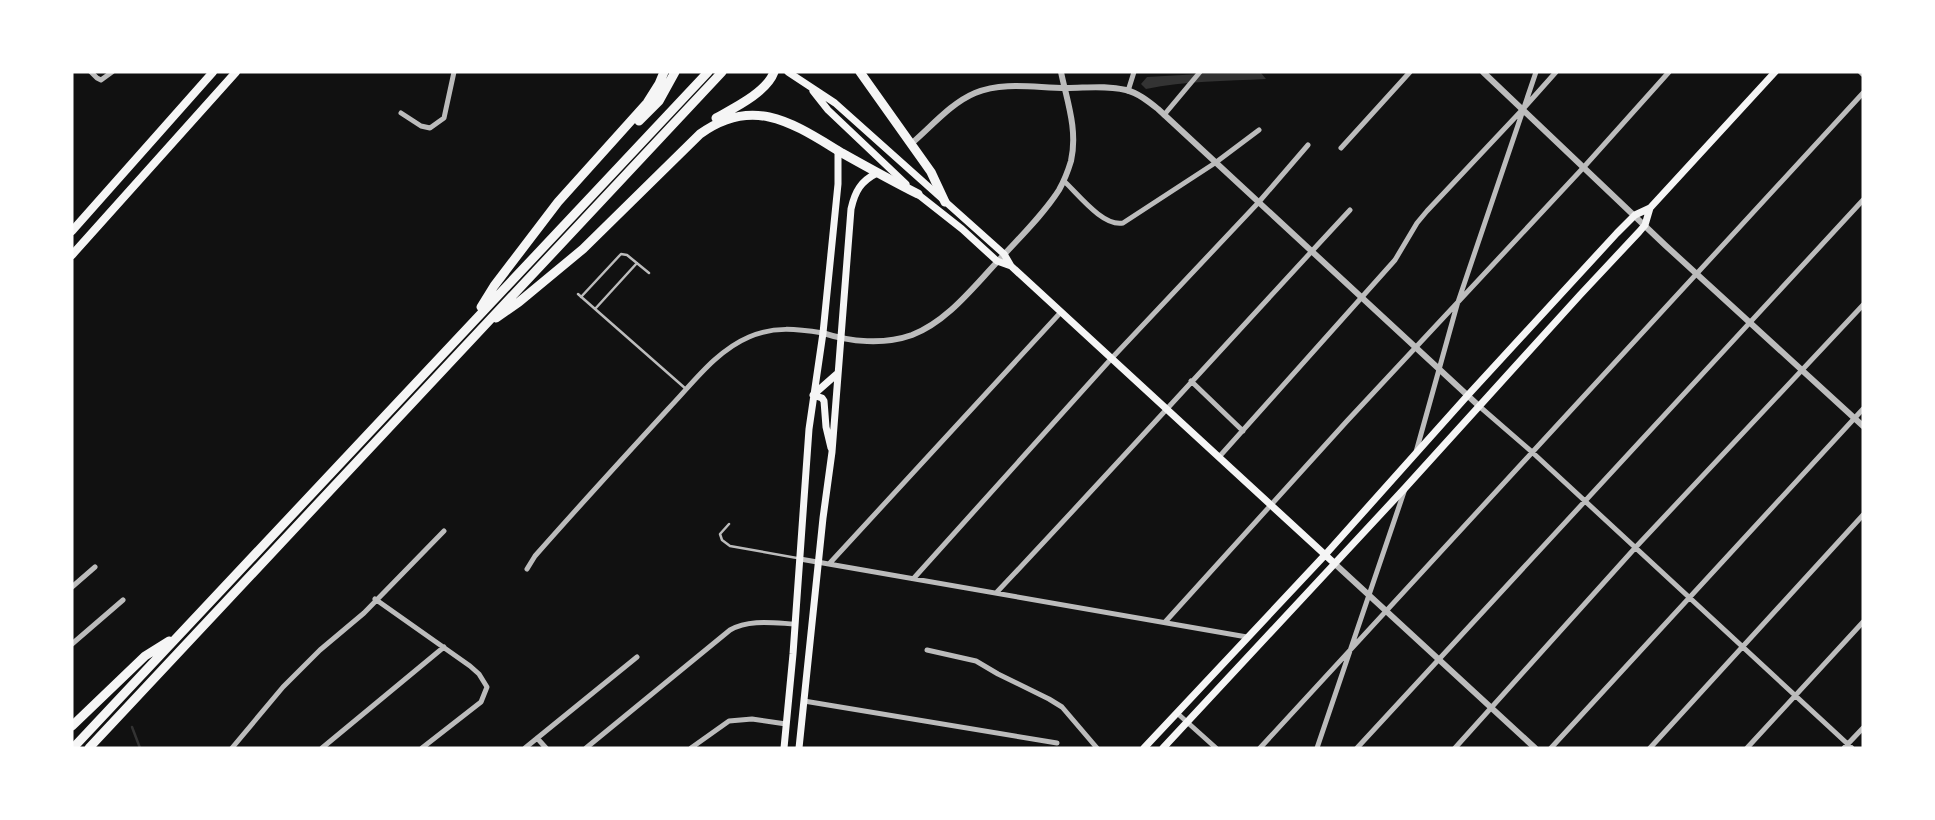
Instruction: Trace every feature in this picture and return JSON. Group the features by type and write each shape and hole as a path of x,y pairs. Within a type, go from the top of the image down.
{"highway":[{"path":"477,316 494,286 558,202 647,103 664,72"},
{"path":"535,233 659,101 675,72"},
{"path":"73,748 708,72"},
{"path":"89,748 722,72"},
{"path":"583,249 617,209 691,136 708,122 750,98 764,87 774,72"},
{"path":"860,72 931,172 945,202"},
{"path":"486,324 519,302 583,249 700,134 727,119 751,114 786,121 918,194"},
{"path":"72,726 145,656 179,634"}],"main road":[{"path":"72,231 213,72"},
{"path":"72,255 236,72"},
{"path":"788,72 835,103 1004,254 1011,266 1334,563"},
{"path":"797,72 828,110 893,174 997,261 1011,266"},
{"path":"1144,748 1325,555 1416,452 1635,215 1650,208 1775,72"},
{"path":"784,748 813,395 823,333 838,184 838,150"},
{"path":"799,748 832,452 850,209 861,184 877,173"},
{"path":"1163,748 1645,225 1650,208"},
{"path":"813,395 838,373"},
{"path":"813,395 822,398 825,404 826,427 832,452"}],"street":[{"path":"91,72 101,80 112,72"},
{"path":"401,113 421,126 430,128 440,123 446,113 454,72"},
{"path":"527,569 535,556 710,364 747,337 794,328 841,339 888,340 910,335 927,327 961,300 1051,202 1064,181 1074,138 1061,72"},
{"path":"1128,90 1134,72"},
{"path":"1164,115 1200,72"},
{"path":"1341,148 1410,72"},
{"path":"1483,72 1863,426"},
{"path":"1416,452 1457,305 1536,72"},
{"path":"1219,457 1363,297 1402,250 1427,211 1556,72"},
{"path":"1166,621 1669,72"},
{"path":"911,144 957,103 974,94 1006,86 1110,87 1128,90 1145,98 1532,452 1848,747 1863,728"},
{"path":"1261,748 1863,93"},
{"path":"1064,181 1109,223 1119,224 1215,163 1259,130"},
{"path":"914,578 1308,145"},
{"path":"1357,748 1863,200"},
{"path":"997,592 1350,210"},
{"path":"1455,748 1635,548 1863,305"},
{"path":"829,564 1061,312"},
{"path":"1191,381 1243,431"},
{"path":"1551,748 1863,409"},
{"path":"1317,748 1405,488"},
{"path":"1650,748 1863,515"},
{"path":"232,748 283,687 320,650 364,613 444,531"},
{"path":"800,559 1247,636"},
{"path":"1334,563 1535,748"},
{"path":"72,587 95,567"},
{"path":"375,599 479,674 487,687 481,702 422,748"},
{"path":"72,645 123,600"},
{"path":"1747,748 1863,622"},
{"path":"586,748 730,630 748,624 795,624"},
{"path":"322,748 444,647"},
{"path":"927,650 976,661 1049,699 1062,708 1097,748"},
{"path":"525,748 638,657"},
{"path":"804,701 1057,743"},
{"path":"1177,713 1216,748"},
{"path":"691,748 729,721 752,719 786,723"},
{"path":"537,738 546,748"}],"lane":[{"path":"649,273 624,253 580,295 687,390"},
{"path":"595,309 637,263"},
{"path":"729,524 720,534 722,540 730,546 800,559"}],"shaded area":[{"path":"1261,73 1266,79 1191,83 1146,89 1141,84 1147,77"}],"waterway":[{"path":"132,727 140,748"}]}
